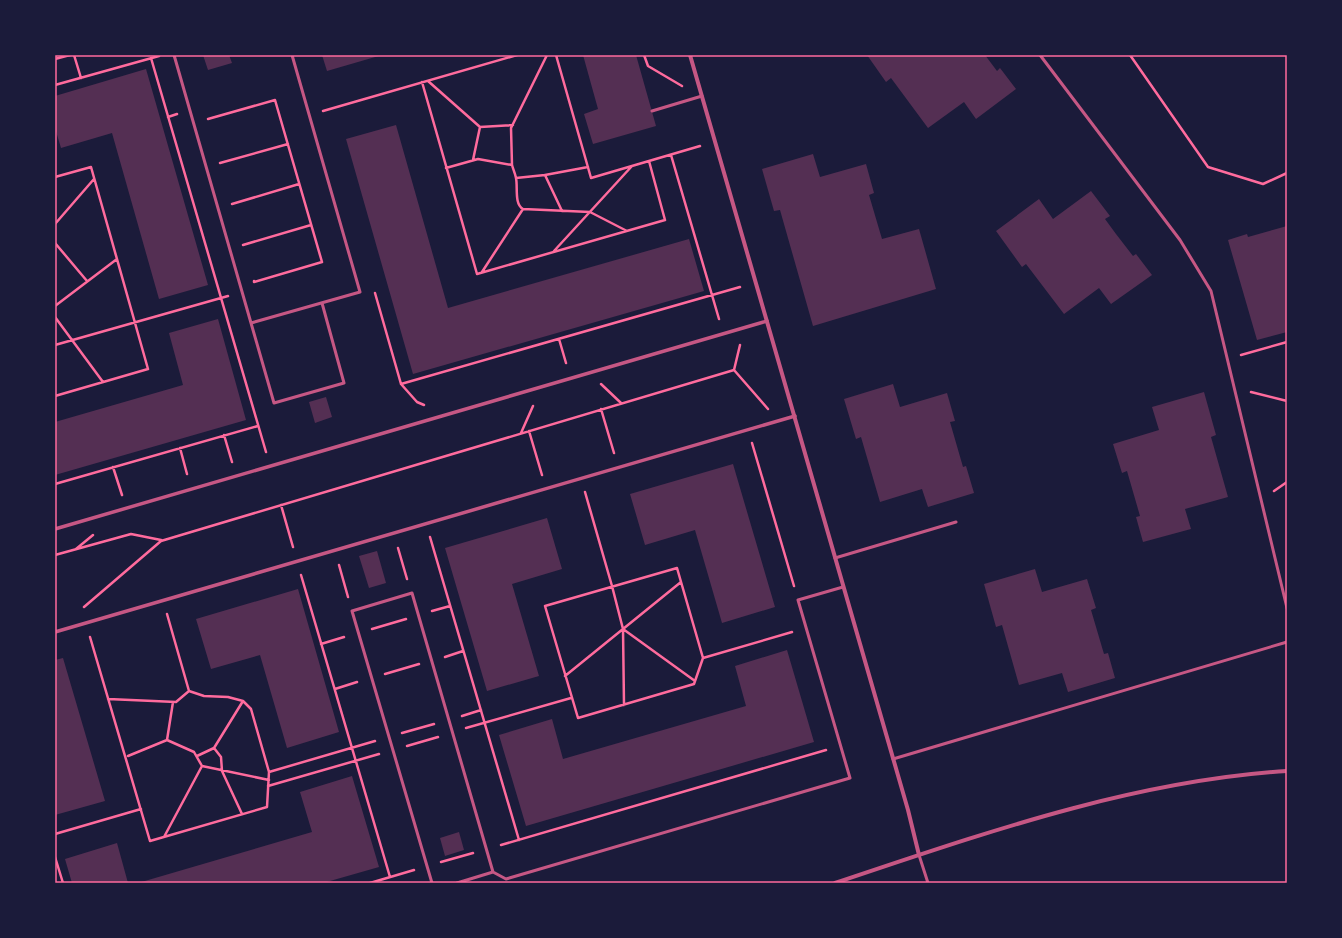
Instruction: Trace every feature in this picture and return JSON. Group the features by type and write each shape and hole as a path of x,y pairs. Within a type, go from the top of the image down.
{"street":[{"path":"690,55 844,587 919,855"},
{"path":"55,529 767,321"},
{"path":"55,632 795,416"},
{"path":"835,883 1045,816 1139,792 1195,782 1287,771"}],"lane":[{"path":"174,55 274,403 344,383 322,303"},
{"path":"251,323 360,292 292,55"},
{"path":"1040,55 1180,240 1211,291 1287,608"},
{"path":"652,111 702,96"},
{"path":"835,558 956,522"},
{"path":"432,883 352,611 412,593 493,872 506,879 850,778 798,600 844,587"},
{"path":"893,759 1287,642"},
{"path":"919,855 928,883"},
{"path":"456,883 493,872"}],"path":[{"path":"55,59 70,55"},
{"path":"74,55 81,78"},
{"path":"55,86 162,55"},
{"path":"323,111 517,55"},
{"path":"548,55 511,128 512,165 516,178 518,202 520,207 523,209 590,212 627,231"},
{"path":"556,55 591,178 700,146"},
{"path":"644,55 648,66 682,86"},
{"path":"1130,55 1208,167 1263,184 1287,173"},
{"path":"151,58 270,466"},
{"path":"428,81 480,127 513,125"},
{"path":"422,82 477,274 665,220 649,161"},
{"path":"210,126 207,119 275,100 322,262 254,282 252,274"},
{"path":"321,104 325,118"},
{"path":"473,160 480,127"},
{"path":"220,163 288,144"},
{"path":"671,154 723,334"},
{"path":"218,156 222,170"},
{"path":"446,168 478,159 512,165"},
{"path":"554,252 632,166"},
{"path":"55,177 91,167 148,369 55,396"},
{"path":"516,178 545,175 588,167"},
{"path":"545,175 562,211"},
{"path":"55,224 94,179"},
{"path":"234,210 232,204 300,184"},
{"path":"482,272 523,209"},
{"path":"243,245 311,225"},
{"path":"242,238 246,252"},
{"path":"55,243 87,281"},
{"path":"55,306 117,259"},
{"path":"401,384 740,287"},
{"path":"374,288 401,384 417,402 444,416"},
{"path":"55,345 242,292"},
{"path":"55,317 103,382"},
{"path":"734,370 744,328"},
{"path":"560,339 571,378"},
{"path":"1227,359 1287,342"},
{"path":"79,612 161,541 734,370"},
{"path":"734,370 778,421"},
{"path":"589,373 621,404"},
{"path":"521,433 542,387"},
{"path":"1248,391 1287,401"},
{"path":"601,410 618,468"},
{"path":"55,484 258,426"},
{"path":"748,430 798,600"},
{"path":"529,431 546,489"},
{"path":"224,435 236,476"},
{"path":"180,448 192,489"},
{"path":"581,479 623,629 624,705"},
{"path":"281,505 390,877"},
{"path":"426,524 519,840"},
{"path":"394,533 412,593"},
{"path":"55,556 131,534 161,541"},
{"path":"334,550 352,611"},
{"path":"677,568 681,582 703,658 694,684 578,718 545,606 677,568"},
{"path":"565,676 681,582"},
{"path":"163,601 189,691"},
{"path":"322,644 450,606"},
{"path":"86,623 150,841 267,807 269,772 251,709 243,701 228,697 204,696 189,691"},
{"path":"703,658 806,628"},
{"path":"623,629 695,681"},
{"path":"335,689 463,651"},
{"path":"108,699 176,702 189,691"},
{"path":"268,786 571,698"},
{"path":"197,756 214,748 243,701"},
{"path":"167,740 173,702"},
{"path":"128,756 167,740 194,752 202,766 268,780"},
{"path":"370,883 840,746"},
{"path":"214,748 221,758 222,771 242,814"},
{"path":"164,837 202,766"},
{"path":"55,834 141,809"},
{"path":"55,857 63,883"}],"building":[{"path":"203,55 229,55 232,63 208,70"},
{"path":"322,55 382,55 327,71"},
{"path":"583,55 636,55 656,126 593,144 584,114 598,109"},
{"path":"867,55 985,55 997,71 1000,68 1016,89 976,119 964,102 928,128 891,78 886,82"},
{"path":"146,69 208,285 159,299 112,133 61,148 55,128 55,96"},
{"path":"396,125 448,308 689,239 704,291 413,374 346,139"},
{"path":"813,154 820,177 866,164 874,193 869,195 882,239 919,229 936,289 813,326 780,210 774,211 762,169"},
{"path":"1091,191 1110,216 1105,219 1133,256 1136,254 1152,275 1111,304 1099,288 1064,314 1026,264 1022,267 996,231 1039,199 1053,219"},
{"path":"1287,226 1287,332 1257,340 1228,240 1247,234 1248,237"},
{"path":"218,319 246,420 55,475 55,422 183,385 169,333"},
{"path":"893,384 900,407 947,393 955,421 950,422 963,467 966,466 974,493 928,507 922,489 880,502 861,437 856,439 844,399"},
{"path":"1204,392 1216,435 1211,437 1228,497 1185,509 1191,529 1143,542 1136,517 1140,516 1127,471 1122,473 1113,444 1159,430 1152,407"},
{"path":"326,397 332,417 315,423 309,402"},
{"path":"733,464 775,607 722,623 695,530 645,545 630,494"},
{"path":"547,518 562,569 512,584 539,676 487,691 445,548"},
{"path":"377,551 386,583 369,588 359,556"},
{"path":"1035,569 1042,592 1087,579 1096,608 1091,610 1104,654 1108,653 1115,678 1068,692 1062,673 1019,685 1002,625 996,627 984,584"},
{"path":"298,589 339,732 287,748 260,655 211,669 196,619"},
{"path":"787,650 814,742 526,826 499,735 552,719 563,759 746,706 735,666"},
{"path":"63,658 105,801 55,815 55,660"},
{"path":"352,776 379,867 323,883 138,883 312,832 300,792"},
{"path":"459,832 464,850 445,856 440,838"},
{"path":"117,843 128,883 72,883 65,859"}]}
